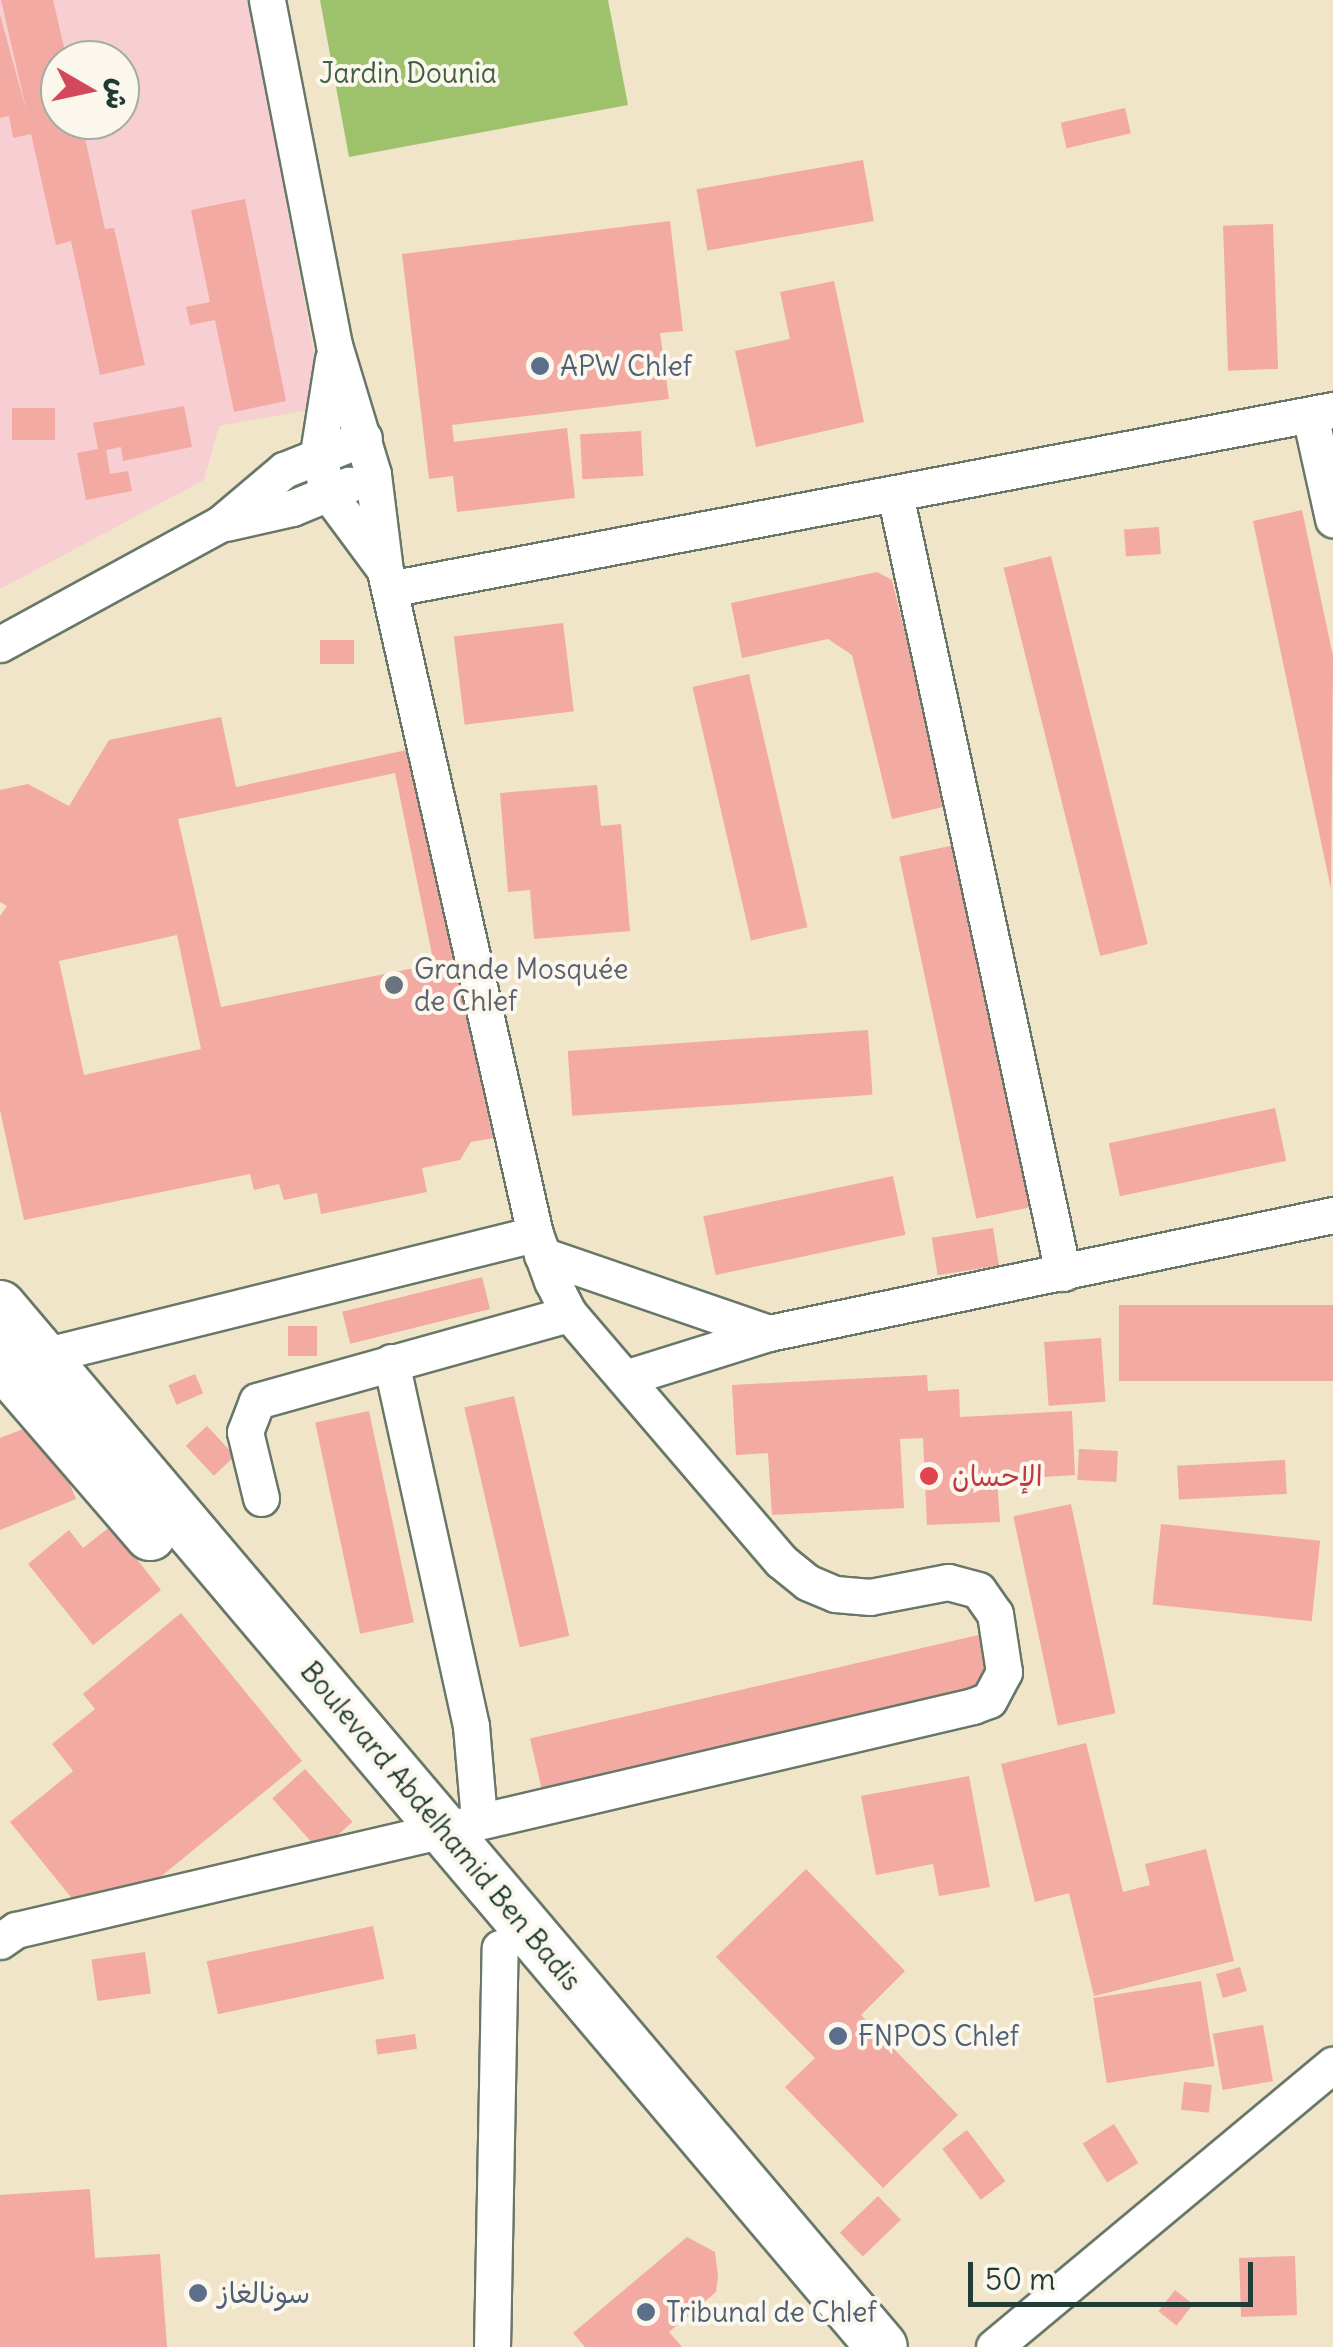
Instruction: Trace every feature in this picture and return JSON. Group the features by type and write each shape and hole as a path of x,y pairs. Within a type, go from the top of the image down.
{"main road":[{"name":"Boulevard Abdelhamid Ben Badis","path":"0,1306 22,1358 446,1829 882,2347"},
{"name":"Boulevard Abdelhamid Ben Badis","path":"446,1829 500,1948 838,2347"}],"street":[{"path":"5,1925 446,1829 973,1706 1000,1688 1004,1657 996,1614 978,1590 948,1582 870,1596 806,1582 569,1314 538,1244 387,580 373,474 334,345 267,0"},
{"path":"334,345 318,454 328,493 387,580"},
{"path":"387,580 895,494 1322,412 1333,519"},
{"path":"0,644 220,524 284,470 364,438"},
{"path":"220,524 328,493 373,474"},
{"path":"895,494 1063,1273"},
{"path":"625,1378 769,1333 1333,1214"},
{"path":"22,1358 538,1244 769,1333"},
{"path":"262,1498 245,1432 257,1401 569,1314"},
{"path":"391,1362 471,1726 446,1829"},
{"path":"492,2347 500,1948"},
{"path":"994,2347 1333,2065"}],"shaded area":[{"path":"0,0 249,0 324,407 219,426 204,480 0,589"}],"green space":[{"name":"Jardin Dounia","path":"320,0 608,0 628,105 349,157"}],"building":[{"path":"1,0 53,0 62,40 40,40 40,140 85,140 105,229 114,228 145,365 100,375 71,241 56,245 31,134 13,138 9,116 0,118 0,15 27,113"},
{"path":"1125,108 1131,133 1067,148 1061,123"},
{"path":"863,160 874,221 707,250 697,189"},
{"path":"245,199 286,401 234,412 215,320 190,325 186,307 210,302 191,210"},
{"name":"APW Chlef","path":"670,221 683,331 660,333 669,399 452,425 454,442 567,428 575,498 457,512 453,476 429,479 402,254"},
{"path":"1273,224 1278,369 1228,371 1223,226"},
{"path":"834,281 864,422 756,447 735,351 790,339 780,292"},
{"path":"184,406 192,447 123,461 121,447 106,450 110,474 128,471 132,491 86,500 77,453 98,449 93,423"},
{"path":"12,408 55,408 55,440 12,440"},
{"path":"641,431 643,476 582,479 580,434"},
{"path":"1302,510 1333,656 1331,889 1253,521"},
{"path":"1159,527 1161,554 1126,556 1124,529"},
{"path":"1051,556 1148,944 1100,956 1003,568"},
{"path":"877,572 892,580 947,806 892,819 852,655 828,639 742,658 731,603"},
{"path":"563,623 574,711 465,725 454,636"},
{"path":"320,640 354,640 354,664 320,664"},
{"path":"749,674 807,927 751,940 692,687"},
{"name":"Grande Mosquée de Chlef","path":"221,717 236,787 411,749 494,1138 471,1142 460,1160 422,1168 427,1192 321,1214 317,1193 284,1200 279,1184 254,1190 250,1174 24,1220 0,1110 0,916 7,906 0,902 0,790 28,784 69,806 109,740","holes":["395,773 434,964 221,1007 178,819","177,935 201,1049 84,1075 59,961"]},
{"path":"597,785 601,826 621,824 630,931 534,939 530,890 508,892 500,793"},
{"path":"959,844 1036,1206 976,1219 899,857"},
{"path":"868,1030 873,1095 572,1116 568,1051"},
{"path":"1275,1108 1286,1161 1120,1196 1109,1143"},
{"path":"893,1176 905,1235 716,1275 703,1216"},
{"path":"993,1228 999,1266 938,1275 932,1238"},
{"path":"482,1277 490,1309 350,1344 342,1312"},
{"path":"1119,1305 1333,1305 1333,1381 1119,1381"},
{"path":"288,1326 317,1326 317,1356 288,1356"},
{"path":"1101,1338 1105,1402 1049,1406 1044,1342"},
{"path":"195,1374 203,1393 177,1405 168,1385"},
{"path":"927,1375 928,1391 959,1389 960,1417 1072,1411 1075,1475 997,1480 1000,1522 927,1525 923,1438 900,1439 904,1508 772,1515 768,1453 736,1455 732,1385"},
{"path":"514,1396 569,1636 520,1647 464,1407"},
{"path":"369,1411 414,1622 360,1634 315,1422"},
{"path":"44,1421 76,1499 0,1530 0,1438"},
{"path":"207,1426 235,1456 214,1476 186,1446"},
{"path":"1079,1449 1118,1451 1116,1482 1077,1480"},
{"path":"1285,1460 1287,1494 1179,1500 1177,1466"},
{"path":"1071,1504 1115,1713 1058,1726 1013,1516"},
{"path":"1161,1524 1320,1541 1312,1621 1153,1605"},
{"path":"111,1526 161,1590 93,1645 28,1564 69,1530 83,1548"},
{"path":"181,1613 302,1761 115,1914 83,1912 10,1822 73,1771 52,1744 95,1709 83,1694"},
{"path":"987,1633 999,1686 542,1791 530,1739"},
{"path":"1086,1743 1123,1892 1150,1885 1145,1864 1206,1849 1234,1961 1094,1996 1069,1893 1035,1902 1001,1764"},
{"path":"305,1769 353,1822 320,1851 272,1798"},
{"path":"969,1776 990,1887 939,1896 933,1864 876,1875 861,1796"},
{"name":"FNPOS Chlef","path":"806,1869 905,1971 861,2015 958,2115 883,2188 785,2087 815,2058 716,1957"},
{"path":"373,1926 384,1979 218,2014 207,1961"},
{"path":"145,1952 151,1994 97,2001 92,1960"},
{"path":"1240,1967 1247,1991 1223,1998 1216,1974"},
{"path":"1201,1981 1214,2066 1107,2083 1093,1998"},
{"path":"1263,2025 1273,2081 1223,2090 1213,2034"},
{"path":"415,2034 417,2049 377,2054 375,2040"},
{"path":"1184,2082 1212,2085 1209,2113 1181,2110"},
{"path":"1114,2124 1138,2163 1107,2183 1083,2144"},
{"path":"967,2130 1006,2181 981,2200 942,2149"},
{"path":"90,2189 95,2258 160,2254 167,2347 0,2347 0,2195"},
{"path":"878,2196 901,2220 863,2257 840,2233"},
{"name":"Tribunal de Chlef","path":"687,2237 715,2252 718,2277 716,2292 669,2332 682,2347 585,2347 573,2333"},
{"path":"1295,2256 1297,2315 1241,2317 1239,2258"},
{"path":"1175,2290 1193,2304 1177,2325 1158,2311"}],"place":[{"name":"APW Chlef","path":"540,366"},
{"name":"Grande Mosquée de Chlef","path":"394,985"},
{"name":"الإحسان","path":"929,1476"},
{"name":"FNPOS Chlef","path":"838,2036"},
{"name":"سونالغاز","path":"198,2293"},
{"name":"Tribunal de Chlef","path":"646,2312"}]}
